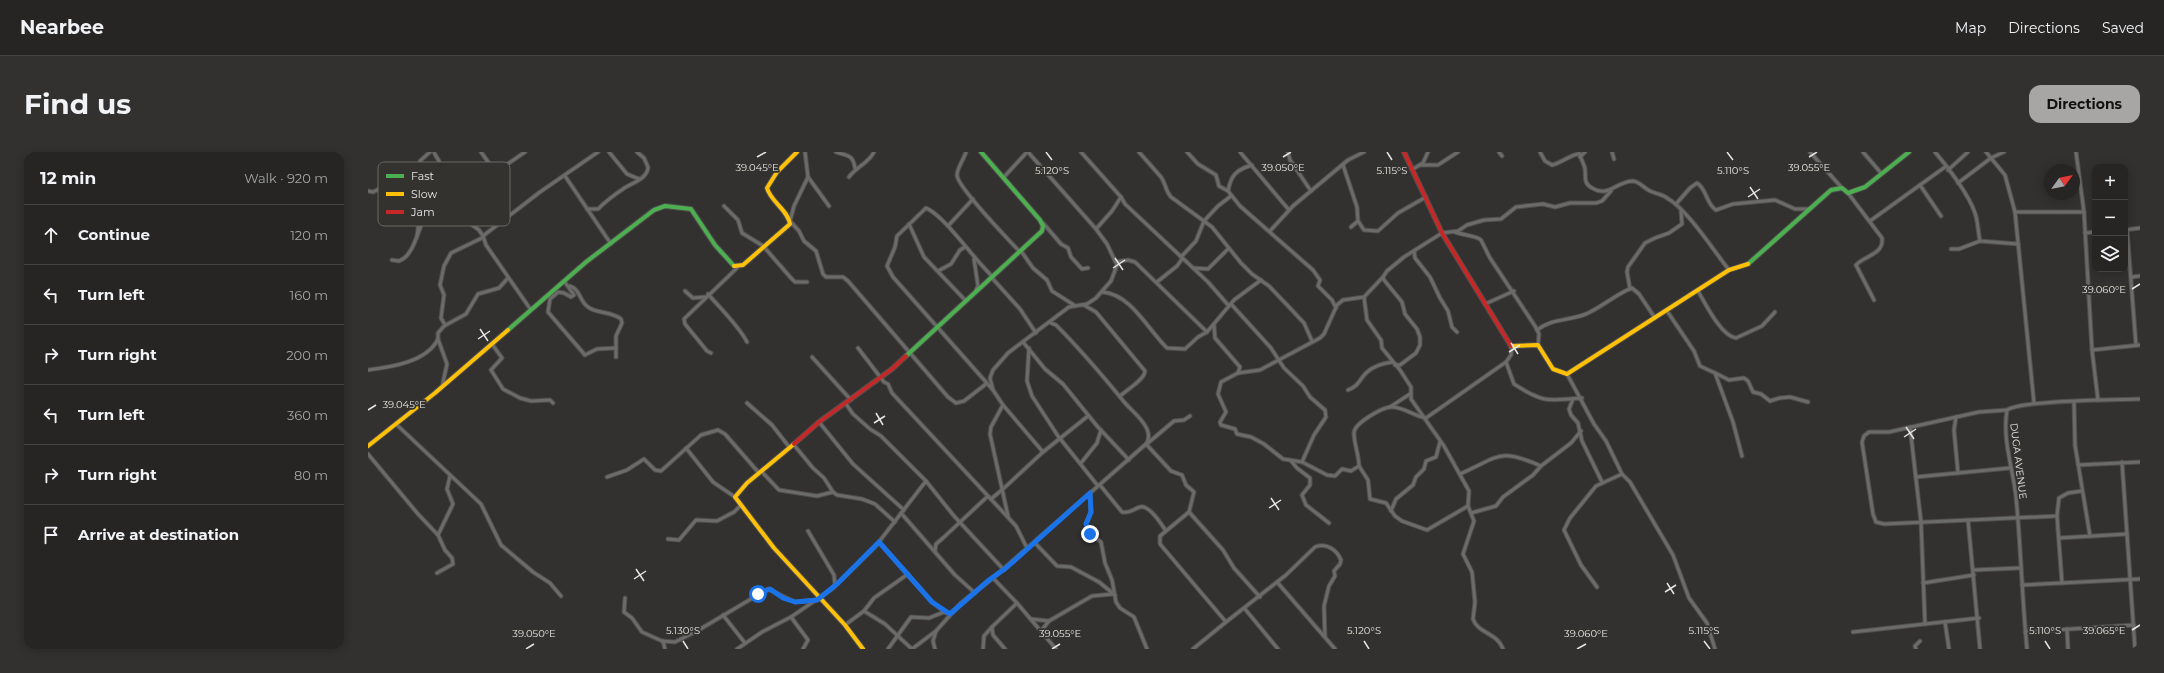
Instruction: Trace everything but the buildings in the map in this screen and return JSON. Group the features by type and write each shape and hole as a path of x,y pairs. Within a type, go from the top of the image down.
{"street":[{"path":"421,162 430,152"},
{"path":"434,152 439,162"},
{"path":"481,152 488,162"},
{"path":"510,163 525,152"},
{"path":"510,216 598,152"},
{"path":"609,152 628,174 639,180"},
{"path":"588,209 598,209 623,189 639,180 648,171 648,166 644,158 637,152"},
{"path":"797,152 777,172 767,188 770,197 799,231 804,240 816,251 823,274 826,277 843,277 848,281 909,353 956,403 964,401 986,384"},
{"path":"805,152 808,177 829,206"},
{"path":"836,152 850,155 853,158 855,168"},
{"path":"849,177 855,168 866,161 874,152"},
{"path":"962,152 964,159"},
{"path":"966,152 957,176 958,180 973,199 1021,251 1033,268 1047,280 1052,291 1074,305 1084,305 1096,312 1145,371 1144,377 1131,385 1120,396"},
{"path":"981,152 1061,244 1068,248 1071,257 1076,264 1082,269 1088,268"},
{"path":"1081,152 1121,197 1125,204 1193,268 1265,340 1287,372 1303,386 1310,397 1322,406 1326,414 1302,462"},
{"path":"1139,152 1161,177 1164,182 1165,190 1171,197 1204,221 1220,236 1228,250 1252,274 1280,297 1304,323 1312,341"},
{"path":"1187,152 1198,164 1216,175 1219,186 1228,191 1231,196 1313,270 1320,280 1318,286 1332,300 1336,308"},
{"path":"1240,152 1289,210"},
{"path":"1288,152 1290,160 1311,191"},
{"path":"1270,231 1289,210 1311,191 1344,165 1348,160 1364,152"},
{"path":"1404,152 1442,232 1506,342 1512,347 1538,345"},
{"path":"1413,169 1420,165 1428,152"},
{"path":"1420,165 1438,165 1458,152"},
{"path":"1499,152 1502,156"},
{"path":"1540,152 1545,162 1552,165 1568,160 1575,154 1579,155 1586,152"},
{"path":"1612,152 1614,159"},
{"path":"1810,152 1848,193 1880,234 1883,242 1878,251 1856,265 1874,300"},
{"path":"1863,152 1881,173"},
{"path":"1848,193 1865,187 1909,152"},
{"path":"1935,152 1958,182 1976,213 1980,241"},
{"path":"1870,221 1968,152"},
{"path":"1986,152 2005,175 2015,212 2034,404"},
{"path":"1958,182 1991,158 2004,152"},
{"path":"2076,152 2084,212 2092,350 2098,400"},
{"path":"1003,178 1029,153 1096,229 1107,244 1116,262 1115,272 1103,292 1084,305"},
{"path":"1579,155 1585,170 1584,178 1589,186 1604,192 1611,191"},
{"path":"1228,191 1233,175 1236,171 1252,165"},
{"path":"1344,165 1357,207 1358,221 1364,230 1378,231 1398,214 1426,197"},
{"path":"565,176 611,244"},
{"path":"711,353 707,351 685,324 684,319 708,294 737,268 764,247 790,222 794,206 808,177"},
{"path":"1455,232 1469,224 1491,219 1501,219 1516,207 1543,204 1554,207 1570,203 1596,203 1602,201 1611,191 1624,183 1632,181 1640,183 1648,190 1660,194 1676,204 1729,270"},
{"path":"1676,204 1690,188 1697,183 1704,190 1712,208 1716,210 1732,204 1775,200 1795,209 1811,209"},
{"path":"1920,185 1941,216"},
{"path":"1567,374 1729,270 1755,261 1762,252 1831,190 1842,188"},
{"path":"368,191 374,192 378,190"},
{"path":"1157,282 1172,271 1196,241 1204,221 1218,206 1231,196"},
{"path":"1096,229 1112,211 1121,197"},
{"path":"948,226 973,199"},
{"path":"368,446 397,425 564,281 654,210 665,206 688,208 694,211 715,244 737,268"},
{"path":"724,206 738,220 742,233 764,247 795,282 807,282"},
{"path":"1036,333 1020,309 993,277 948,226 926,208 897,236 895,247 887,266 892,277 937,326 986,384 993,390 1003,406 1043,452"},
{"path":"1630,289 1627,272 1628,267 1646,243 1655,238 1669,234 1682,224 1681,209"},
{"path":"2015,212 2084,212"},
{"path":"1350,227 1358,221"},
{"path":"735,497 760,472 792,447 819,422 846,404 909,353 965,300 993,277 1042,231 1043,223"},
{"path":"909,224 919,249 965,300"},
{"path":"417,236 418,226"},
{"path":"392,260 399,261 404,258 421,226"},
{"path":"474,226 479,230 508,278 531,310"},
{"path":"445,325 441,318 444,295 440,283 444,266 451,253 482,237 497,226"},
{"path":"2128,230 2140,228"},
{"path":"1359,466 1351,471 1342,468 1333,477 1302,462 1292,462 1283,459 1264,444 1251,437 1237,434 1234,428 1221,425 1220,422 1226,412 1218,394 1219,387 1225,378 1238,373 1260,370 1324,334 1336,308 1347,298 1356,299 1364,297 1387,271 1442,232 1455,232 1464,236 1479,237 1490,258 1514,291 1537,330 1538,345 1553,369 1567,374 1582,398 1622,474 1630,482 1673,555 1689,598 1707,623 1715,649"},
{"path":"2085,233 2092,232"},
{"path":"2092,350 2138,345 2127,236"},
{"path":"1951,249 1959,249 1980,241 1984,243 2018,244"},
{"path":"938,271 951,264 960,250 965,247"},
{"path":"1193,268 1210,268 1228,250"},
{"path":"1414,251 1415,258 1430,277 1448,311 1452,327 1457,332"},
{"path":"965,300 978,286 974,257"},
{"path":"1116,262 1128,260 1135,262 1207,332"},
{"path":"2132,277 2140,276"},
{"path":"1348,390 1358,385 1370,369 1383,363 1394,363 1400,365 1416,353 1420,345 1420,337 1417,329 1405,314 1402,302 1386,284 1383,277"},
{"path":"442,387 447,364 438,339 438,333 445,325 466,314 478,294 499,288 508,278"},
{"path":"1103,292 1118,296 1167,348 1185,349 1198,337 1207,332 1230,305 1261,280"},
{"path":"564,281 574,295 570,297 564,293 558,292 550,300 548,312 585,355 597,349 616,348"},
{"path":"568,286 578,291 586,306 591,309 609,313 621,319 622,323 616,336 616,357"},
{"path":"1537,330 1550,322 1585,314 1630,289 1634,289 1639,294 1654,318"},
{"path":"686,291 693,298 705,298"},
{"path":"1485,304 1514,291"},
{"path":"1698,291 1720,326 1732,337 1736,338 1762,326 1775,312"},
{"path":"708,294 731,322 738,327 747,342"},
{"path":"1364,297 1367,320 1381,340 1382,348 1410,387 1410,394 1416,406 1426,418 1460,474 1469,492 1468,506 1471,513 1473,528 1463,554 1472,572 1475,602 1473,620 1480,629 1490,633 1500,643 1502,649"},
{"path":"993,390 990,378 994,370 1008,353 1074,305"},
{"path":"1667,311 1694,351 1700,366 1729,380 1744,378 1748,381 1753,392 1761,394 1769,401 1790,397 1808,402"},
{"path":"1051,323 1056,325 1103,374 1144,425 1147,431 1147,443 1171,471 1182,475 1186,485 1194,492 1188,512 1160,536 1160,544 1226,622"},
{"path":"1214,324 1215,338 1240,367 1238,373"},
{"path":"368,370 395,366 418,357 429,352 438,339"},
{"path":"1023,342 1045,369 1063,384 1088,416 1129,460"},
{"path":"492,344 502,358 491,370 503,389 520,398 531,401 550,400 553,403"},
{"path":"1390,407 1407,410 1414,415 1426,418 1506,362 1511,355 1512,347"},
{"path":"858,348 908,411 1016,526 1027,548"},
{"path":"1029,348 1027,381 1035,402 1060,438 1122,512 1127,513 1140,507 1144,507 1158,519 1166,530"},
{"path":"812,356 851,400"},
{"path":"1506,362 1514,384 1537,399 1555,401 1582,398"},
{"path":"1715,373 1733,422 1742,456"},
{"path":"1410,394 1390,407 1365,419 1355,428 1357,457 1359,466 1368,480 1370,499 1386,503 1391,511 1402,521 1427,530 1468,506"},
{"path":"1573,399 1569,409 1581,431 1582,441 1602,482"},
{"name":"DUGA AVENUE","path":"2027,649 2020,568 2018,516 2010,468 2006,419 2007,410 2013,406 2034,404 2140,399"},
{"path":"747,402 824,478 833,492 837,495 862,499 875,504 895,522"},
{"path":"2074,402 2075,445 2090,536"},
{"path":"846,404 853,414 870,429 881,436 926,482 1004,570"},
{"path":"1003,406 991,427 990,434 1008,517"},
{"path":"2007,410 1956,417 1889,432 1869,432 1864,436 1862,442 1873,514 1876,522 1884,524 2018,516 2057,516"},
{"path":"935,551 940,541 961,522 1003,489 1043,452 1088,416"},
{"path":"864,610 898,634 912,649 936,630 953,612 1004,570 1027,548 1035,543 1147,443 1174,421 1184,420 1190,416"},
{"path":"1956,417 1954,430 1958,473"},
{"path":"819,422 854,464 903,512 935,551 959,578 975,593"},
{"path":"397,425 481,504 501,545 533,572 550,582 560,596"},
{"path":"1910,427 1921,522 1925,624"},
{"path":"1081,463 1097,443 1101,430"},
{"path":"607,477 627,470 640,459 644,458 655,470 661,471 705,432 721,431 766,479 779,490 817,496 833,492"},
{"path":"1471,513 1496,506 1507,494 1533,476 1541,466 1571,443 1581,431"},
{"path":"1391,511 1395,500 1413,485 1416,477 1424,469 1426,461 1436,457 1440,442"},
{"path":"686,448 712,482 735,497 740,506 774,548 845,626 863,649"},
{"path":"368,454 418,514 438,534 444,550 452,558 454,564 437,572"},
{"path":"1460,474 1502,455 1524,458 1541,466"},
{"path":"1292,462 1310,478 1310,485 1302,495 1304,502 1329,523"},
{"path":"2122,462 2135,649"},
{"path":"2078,465 2140,462"},
{"path":"1916,477 2010,468"},
{"path":"1597,588 1581,564 1564,530 1570,518 1592,490 1602,482 1622,474"},
{"path":"438,534 453,504 447,489 450,476"},
{"path":"737,649 791,617 835,586 879,542 926,482"},
{"path":"2062,583 2057,516 2058,500 2061,496 2082,492"},
{"path":"1090,493 1091,512 1086,524 1090,534 1101,542 1105,563 1112,580 1114,595 1120,608 1134,617 1147,649"},
{"path":"668,539 679,540 696,520 717,521 734,512 740,506"},
{"path":"1188,512 1223,550 1234,568 1260,597"},
{"path":"1968,520 1979,618 1980,649"},
{"path":"808,531 834,575 835,586"},
{"path":"2059,538 2127,534"},
{"path":"879,542 932,602 944,612 950,614 953,612"},
{"path":"1035,543 1057,566 1068,565 1099,582 1114,595"},
{"path":"1193,649 1260,597 1320,545 1328,546 1339,556 1340,564 1334,571 1335,576 1329,586 1324,606 1325,637"},
{"path":"1974,570 2020,568"},
{"path":"845,626 864,610 874,598 908,574"},
{"path":"1923,583 1974,575"},
{"path":"993,578 1017,603 1056,649"},
{"path":"2022,585 2140,579"},
{"path":"1277,582 1335,649"},
{"path":"624,598 624,612 632,618 640,631 663,641 671,642 679,640 768,589 795,602 819,598"},
{"path":"1041,631 1049,621 1092,596 1114,595"},
{"path":"983,649 984,636 1017,603"},
{"path":"1245,609 1278,649"},
{"path":"888,649 911,617 929,618 944,612"},
{"path":"723,615 745,643"},
{"path":"791,617 808,640 804,649"},
{"path":"1853,632 1979,618"},
{"path":"1031,619 1049,621"},
{"path":"1945,622 1949,649"},
{"path":"2025,632 2134,625"},
{"path":"992,627 993,635 1005,649"},
{"path":"2067,629 2068,649"},
{"path":"935,649 933,641 936,630"},
{"path":"663,641 665,649"},
{"path":"1916,649 1915,646 1920,641"}],"traffic: fast":[{"path":"906,356 1042,231 1043,226 1040,220 981,152"},
{"path":"1748,264 1831,190 1842,188 1848,193 1865,187 1909,152"},
{"path":"508,330 586,262 654,210 665,206 691,209 715,245 734,266"}],"traffic: slow":[{"path":"734,266 743,265 790,224 786,214 772,198 767,188 777,172 797,152"},
{"path":"1511,346 1538,345 1553,369 1567,374 1729,270 1748,264"},
{"path":"368,446 435,393 508,330"},
{"path":"794,444 747,483 735,497 774,548 845,625 863,649"}],"traffic: jam":[{"path":"1404,152 1442,233 1511,346"},
{"path":"794,444 819,422 892,369 906,356"}],"route":[{"path":"758,594 770,589 783,598 795,602 817,600 824,596 849,573 879,542 932,602 940,609 950,614 961,603 1035,543 1090,493 1092,503 1091,512 1086,524 1090,534"}]}
